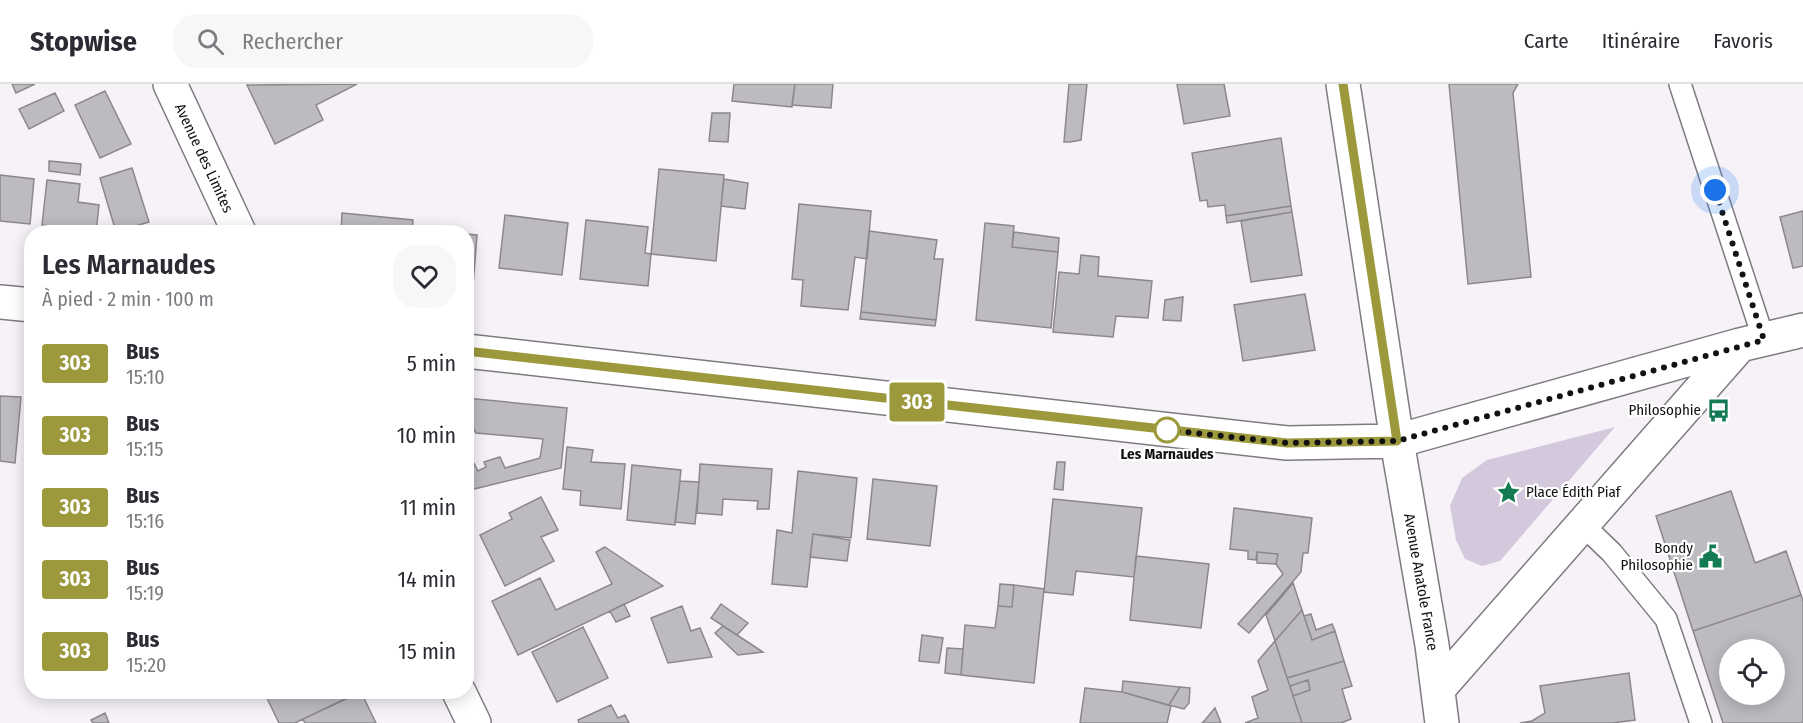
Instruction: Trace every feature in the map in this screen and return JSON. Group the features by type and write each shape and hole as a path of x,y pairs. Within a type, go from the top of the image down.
{"street":[{"name":"Avenue des Limites","path":"170,84 236,225"},
{"name":"Avenue Anatole France","path":"1343,84 1397,441 1432,645 1442,723"},
{"path":"0,302 24,304"},
{"path":"474,352 1287,443 1397,441 1752,342 1802,336"},
{"path":"1438,689 1583,525 1752,342"},
{"path":"462,699 474,723"}],"lane":[{"path":"1680,84 1752,342"},
{"path":"1583,525 1612,553 1665,619 1701,723"}],"shaded area":[{"name":"Place Édith Piaf","path":"1615,427 1500,561 1482,566 1465,559 1456,540 1450,506 1462,478 1487,460"}],"building":[{"path":"12,84 35,84 16,93"},
{"path":"357,84 316,105 323,120 275,144 247,85"},
{"path":"734,84 795,84 792,107 732,101"},
{"path":"795,84 833,84 831,108 792,105"},
{"path":"1069,84 1087,84 1081,140 1064,142"},
{"path":"1177,84 1224,84 1230,116 1184,124"},
{"path":"1449,84 1518,84 1513,93 1531,277 1468,284"},
{"path":"105,91 131,144 100,158 75,105"},
{"path":"55,93 64,111 29,129 19,109"},
{"path":"712,113 730,113 728,142 709,141"},
{"path":"1281,138 1291,206 1226,216 1225,205 1208,207 1207,200 1200,201 1192,153"},
{"path":"49,161 81,164 80,175 49,171"},
{"path":"132,168 149,222 139,225 114,225 100,178"},
{"path":"659,169 724,175 716,261 651,254"},
{"path":"0,175 34,179 30,224 0,221"},
{"path":"724,179 748,183 745,209 721,206"},
{"path":"47,180 80,184 78,202 99,205 97,225 42,225"},
{"path":"799,204 871,211 867,259 855,257 848,310 801,306 803,280 792,279"},
{"path":"1291,206 1292,212 1227,223 1226,216"},
{"path":"1803,211 1803,266 1793,268 1780,217"},
{"path":"1292,212 1302,275 1251,282 1241,221"},
{"path":"342,213 413,220 413,225 341,225"},
{"path":"505,215 568,223 562,275 499,268"},
{"path":"586,220 648,227 645,253 651,254 648,286 580,279"},
{"path":"985,223 1014,226 1012,247 1058,252 1051,328 976,320"},
{"path":"869,231 937,240 934,259 943,259 936,320 861,312"},
{"path":"1014,232 1059,238 1058,252 1012,247"},
{"path":"474,235 477,235 474,273"},
{"path":"1081,255 1099,257 1098,276 1152,281 1148,318 1116,316 1113,337 1053,332 1059,272 1079,274"},
{"path":"1305,294 1315,350 1243,361 1234,305"},
{"path":"1183,297 1181,321 1163,320 1165,300"},
{"path":"861,312 936,320 935,326 860,319"},
{"path":"0,396 21,397 15,463 0,461"},
{"path":"474,399 567,408 561,468 474,489 474,463 478,471 486,467 484,462 500,457 505,468 540,458 543,439 476,433"},
{"path":"567,447 593,450 591,462 625,464 621,509 580,505 581,491 563,489"},
{"path":"1057,462 1065,462 1063,490 1054,489"},
{"path":"700,464 772,469 769,509 757,509 758,501 723,499 722,515 697,513"},
{"path":"632,465 681,470 675,525 627,520"},
{"path":"798,471 857,478 851,538 813,534 807,587 772,584 777,530 792,533"},
{"path":"873,479 937,486 930,546 867,539"},
{"path":"680,481 699,482 695,524 675,522"},
{"name":"Bondy Philosophie","path":"1731,491 1755,563 1786,551 1801,595 1693,631 1656,516"},
{"path":"541,497 558,530 541,537 554,561 505,586 480,535 512,519 509,513"},
{"path":"1053,499 1142,508 1134,577 1076,571 1073,595 1044,592"},
{"path":"1234,508 1312,518 1308,553 1303,553 1301,572 1249,633 1238,624 1283,574 1276,564 1278,554 1257,552 1256,560 1248,559 1248,551 1230,549"},
{"path":"813,534 850,540 847,561 810,557"},
{"path":"605,547 663,586 518,655 492,601 540,578 556,610 612,584 596,552"},
{"path":"1257,552 1278,554 1276,564 1257,563"},
{"path":"1136,556 1209,564 1201,628 1130,620"},
{"path":"1293,583 1302,610 1275,641 1266,615"},
{"path":"1000,584 1014,585 1012,607 998,606"},
{"path":"1014,585 1044,589 1034,683 961,675 965,625 995,628 998,606 1012,607"},
{"path":"1801,595 1803,601 1803,723 1723,723 1693,631"},
{"path":"624,604 630,616 616,622 610,611"},
{"path":"721,604 748,623 737,635 711,618"},
{"path":"682,606 691,631 700,628 712,657 668,663 651,618"},
{"path":"1302,610 1312,640 1335,631 1344,661 1287,678 1275,641"},
{"path":"1311,614 1316,630 1332,624 1335,631 1312,640 1304,616"},
{"path":"723,626 763,652 738,655 715,633"},
{"path":"583,627 608,678 557,702 532,652"},
{"path":"922,635 943,638 939,663 919,661"},
{"path":"1275,641 1302,723 1245,723 1258,718 1252,697 1268,690 1258,661"},
{"path":"947,648 963,649 961,675 945,673"},
{"path":"1344,661 1352,686 1342,689 1351,719 1341,723 1302,723 1293,696 1310,690 1308,680 1290,686 1287,678"},
{"path":"1629,673 1635,720 1612,723 1520,723 1532,721 1545,713 1540,686"},
{"path":"1308,680 1310,690 1293,696 1290,686"},
{"path":"1123,681 1180,687 1169,705 1122,692"},
{"path":"1180,687 1190,688 1189,703 1184,709 1169,705"},
{"path":"1085,688 1122,692 1171,706 1167,723 1080,723"},
{"path":"267,699 345,699 295,723 279,723"},
{"path":"346,699 364,699 376,723 305,723 303,719"},
{"path":"611,705 618,718 625,715 629,723 579,723 578,720"},
{"path":"1215,708 1221,723 1202,723 1205,720"},
{"path":"105,713 109,723 93,723 91,720"}],"bus line":[{"name":"303","path":"474,352 1287,443 1397,441 1343,84"}],"place":[{"name":"Philosophie","path":"1719,410"},
{"name":"Les Marnaudes","path":"1167,430"},
{"name":"Place Édith Piaf","path":"1508,492"},
{"name":"Bondy Philosophie","path":"1711,557"}],"route":[{"path":"1167,430 1287,443 1397,441 1764,340 1715,190"}]}
